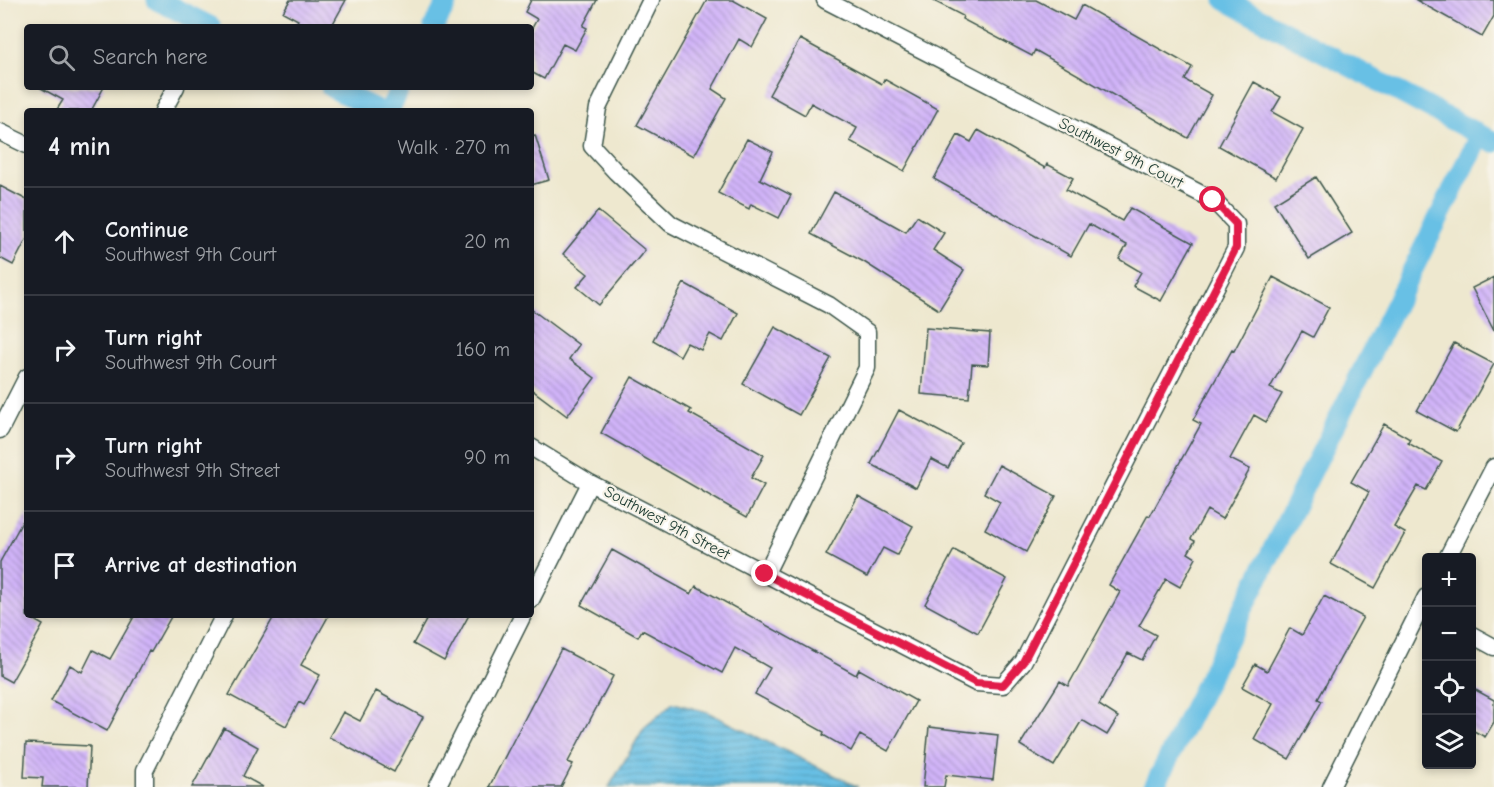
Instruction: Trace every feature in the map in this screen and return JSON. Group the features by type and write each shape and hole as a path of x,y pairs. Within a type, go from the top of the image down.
{"street":[{"path":"651,0 598,108 592,146 671,224 829,305 867,332 867,368 765,574"},
{"name":"Southwest 9th Court","path":"825,0 1213,200 1236,224 1236,248 1023,662 1003,685"},
{"path":"166,108 174,90"},
{"path":"0,132 24,144"},
{"path":"0,430 24,383"},
{"name":"Southwest 9th Street","path":"534,449 590,483 976,683 1003,685"},
{"path":"1450,553 1494,467"},
{"path":"534,594 590,483"},
{"path":"1331,787 1422,611"},
{"path":"145,787 145,770 222,618"},
{"path":"437,787 522,618"},
{"path":"1476,638 1494,647"}],"water":[{"path":"673,703 707,712 858,787 609,787 644,728"}],"building":[{"path":"290,0 346,0 333,24 296,24 298,20 283,12"},
{"path":"531,0 597,0 583,26 587,28 575,50 563,44 544,79 534,74 534,24 537,19 525,12"},
{"path":"707,0 733,0 767,19 752,47 739,39 712,89 726,98 694,156 637,125"},
{"path":"932,0 1036,0 1074,20 1082,5 1192,67 1185,80 1212,95 1188,138 1035,50 1032,56 962,19 963,16"},
{"path":"1416,0 1494,0 1494,16 1482,37"},
{"path":"800,39 882,84 884,79 938,109 904,171 850,141 857,128 811,103 805,115 769,95"},
{"path":"1254,82 1281,97 1272,112 1303,129 1276,178 1219,146"},
{"path":"45,90 102,90 93,108 58,108 63,100"},
{"path":"978,130 1045,168 1047,164 1073,178 1066,190 1122,221 1130,208 1193,243 1161,301 1133,286 1141,272 1119,259 1127,245 1089,224 1071,256 934,179 958,135 971,142"},
{"path":"534,135 549,180 534,184"},
{"path":"747,139 773,152 760,179 791,195 779,218 751,204 749,209 718,193"},
{"path":"1316,177 1352,233 1309,259 1274,203"},
{"path":"0,186 24,198 24,244 13,265 0,258"},
{"path":"834,192 906,232 917,216 944,233 933,250 964,270 939,310 864,262 811,234"},
{"path":"598,211 645,250 599,305 577,287 588,274 563,254"},
{"path":"1273,277 1329,307 1313,337 1302,331 1270,388 1282,394 1266,422 1254,415 1230,459 1250,469 1222,519 1207,510 1191,539 1195,541 1188,553 1196,558 1180,587 1166,579 1139,626 1156,635 1142,660 1128,653 1099,705 1118,717 1107,735 1082,720 1054,766 1020,745 1060,681 1068,686 1120,592 1109,585 1201,424 1193,420 1232,350 1234,351"},
{"path":"1494,277 1494,331 1472,288"},
{"path":"684,283 738,313 723,341 710,334 701,350 687,343 680,356 653,340"},
{"path":"534,311 579,345 569,359 595,378 567,416 534,391"},
{"path":"775,327 831,358 799,415 743,384"},
{"path":"926,328 990,333 988,365 972,364 969,398 921,394"},
{"path":"1454,343 1494,364 1456,432 1417,411"},
{"path":"632,377 691,410 689,413 764,455 751,478 764,485 747,517 601,433"},
{"path":"899,410 961,443 948,468 931,459 916,488 871,464"},
{"path":"1384,424 1410,439 1408,443 1442,462 1426,490 1418,486 1394,527 1405,533 1375,588 1331,564 1369,492 1351,482"},
{"path":"999,465 1056,496 1026,552 985,529 1000,502 984,493"},
{"path":"858,496 913,526 897,555 883,548 867,577 826,555"},
{"path":"24,518 24,618 31,618 43,625 11,682 0,676 0,562"},
{"path":"612,550 691,594 696,586 856,675 859,669 916,701 888,751 860,735 851,751 823,735 824,732 755,694 770,668 735,648 722,673 642,630 638,637 581,605"},
{"path":"954,550 1007,579 978,633 925,604"},
{"path":"1324,596 1363,617 1318,699 1322,701 1289,759 1254,739 1273,704 1242,687 1255,664 1267,671 1290,628 1302,635"},
{"path":"133,618 170,618 151,652 149,651 107,731 51,701 70,665 82,672 93,650 110,659"},
{"path":"273,618 327,618 301,665 320,675 304,705 299,702 286,726 229,695"},
{"path":"427,618 467,618 444,661 413,644"},
{"path":"561,649 613,676 568,762 573,764 561,787 489,787"},
{"path":"1476,690 1494,700 1494,722 1485,737 1476,732"},
{"path":"376,691 423,717 394,772 329,737 343,712 360,721"},
{"path":"929,727 998,735 993,780 946,775 944,787 923,787"},
{"path":"224,728 258,747 243,776 263,787 192,787"},
{"path":"26,743 90,746 88,787 42,787 43,778 24,777"}],"waterway":[{"path":"157,0 205,24"},
{"path":"436,24 448,0"},
{"path":"1225,0 1480,135"},
{"path":"337,90 373,108"},
{"path":"390,108 400,90"},
{"path":"1154,787 1480,135 1494,142"}],"route":[{"path":"765,574 976,683 1003,685 1023,662 1236,248 1236,224 1213,200"}]}
